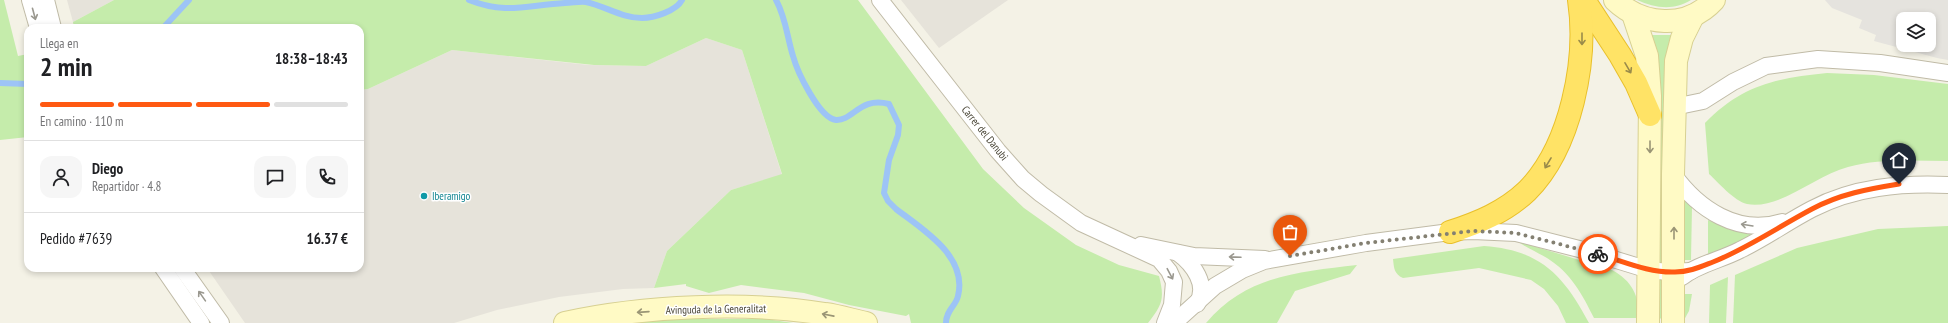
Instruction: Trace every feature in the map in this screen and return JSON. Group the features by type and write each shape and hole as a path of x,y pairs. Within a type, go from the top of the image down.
{"highway":[{"path":"1450,232 1486,219 1513,202 1539,177 1551,158 1562,134 1578,80 1582,47 1579,0"},
{"path":"1584,0 1620,55 1636,83 1650,115"}],"main road":[{"path":"1615,0 1632,14 1652,21 1673,22 1693,16 1709,6 1714,0"},
{"path":"1632,14 1647,56 1650,115 1648,323"},
{"path":"1673,323 1679,278 1673,174 1676,61 1682,38 1693,16"},
{"name":"Avinguda de la Generalitat","path":"565,323 638,312 756,307 825,314 866,323"}],"street":[{"path":"30,0 37,24"},
{"path":"46,0 52,24"},
{"name":"Carrer del Danubi","path":"880,0 998,151 1024,179 1060,209 1081,223 1160,260 1169,271 1174,282 1172,305 1165,323"},
{"path":"1674,107 1703,101 1733,82 1766,66 1818,59 1880,63 1948,73"},
{"path":"1673,174 1682,187 1703,206 1721,218 1736,223 1751,226 1762,226 1799,216"},
{"path":"1679,278 1738,251 1799,216 1840,197 1864,189 1899,184 1948,185"},
{"name":"Carrer del Danubi","path":"1174,323 1201,298 1229,277 1255,264 1274,259 1366,243 1450,232 1473,231 1516,233 1615,259 1679,278"},
{"name":"Carrer del Danubi","path":"1115,238 1194,256 1274,259"},
{"path":"1178,253 1186,259 1198,276 1201,285 1201,298"},
{"name":"Carrer del Danubi","path":"1615,259 1629,270 1649,298"},
{"path":"166,272 201,323"},
{"path":"185,272 221,323"},
{"name":"Carrer del Danubi","path":"1186,323 1201,298"}],"shaded area":[{"path":"67,0 114,0 73,22"},
{"path":"901,0 1008,0 939,48"},
{"path":"1825,0 1948,0 1948,60 1915,52 1936,52 1936,12 1896,12 1896,47 1874,41 1876,35 1859,28 1862,20 1832,8"},
{"path":"706,38 742,50 782,175 731,190 667,251 654,288 623,289 559,297 497,310 454,323 245,323 210,272 364,272 364,90 452,50 589,65 646,66"}],"green space":[{"path":"0,0 4,0 18,56 24,55 24,137 0,140"},
{"path":"114,0 858,0 983,169 1024,208 1076,245 1119,265 1159,276 1162,291 1161,301 1148,323 911,323 909,314 906,316 849,305 804,293 741,285 709,293 686,286 686,284 654,288 667,251 731,190 782,174 742,50 706,38 646,66 594,65 452,50 364,90 364,24 73,24 73,22"},
{"path":"1637,0 1691,0 1678,6 1664,7 1650,5"},
{"path":"1652,35 1672,35 1664,319 1657,318 1654,47"},
{"path":"1827,73 1874,75 1948,84 1948,161 1885,161 1860,164 1836,171 1785,197 1772,202 1760,204 1747,204 1742,202 1726,191 1709,174 1705,123 1719,110 1747,92 1761,86 1776,81"},
{"path":"1683,202 1686,202 1692,207 1691,260 1683,260"},
{"path":"1708,220 1728,229 1756,235 1729,249 1708,254"},
{"path":"1948,226 1948,323 1733,323 1735,275 1797,248 1878,229"},
{"path":"1517,241 1612,270 1619,274 1629,284 1636,296 1639,318 1594,318 1580,292 1563,270 1547,258"},
{"path":"1484,246 1521,253 1548,268 1560,279 1570,292 1580,306 1589,323 1566,323 1558,306 1544,289 1531,280 1479,268 1403,278 1396,273 1394,268 1393,259"},
{"path":"1357,265 1350,274 1295,291 1277,323 1206,323 1222,307 1257,285 1275,279 1315,270"},
{"path":"1728,277 1726,323 1709,323 1710,285"},
{"path":"1684,294 1692,294 1689,311 1684,320"},
{"path":"668,319 766,319 793,323 636,323"}],"waterway":[{"path":"167,24 189,0"},
{"path":"469,0 482,5 506,8 584,2 627,16 642,18 652,17 670,11 682,0"},
{"path":"776,0 782,14 793,56 799,72 816,103 829,117 836,120 842,119 871,103 879,102 889,104 899,125 898,135 889,160 884,193 888,201 896,209 918,225 940,245 950,256 956,268 959,282 958,296 949,311 946,323"},
{"path":"0,83 24,84"}],"way so far":[{"path":"1290,256 1366,243 1450,232 1473,231 1516,233 1553,241 1598,254"}],"place":[{"name":"Iberamigo","path":"424,196"}],"route":[{"path":"1598,254 1659,272 1691,271 1738,251 1813,209 1840,197 1864,189 1899,184"}]}
